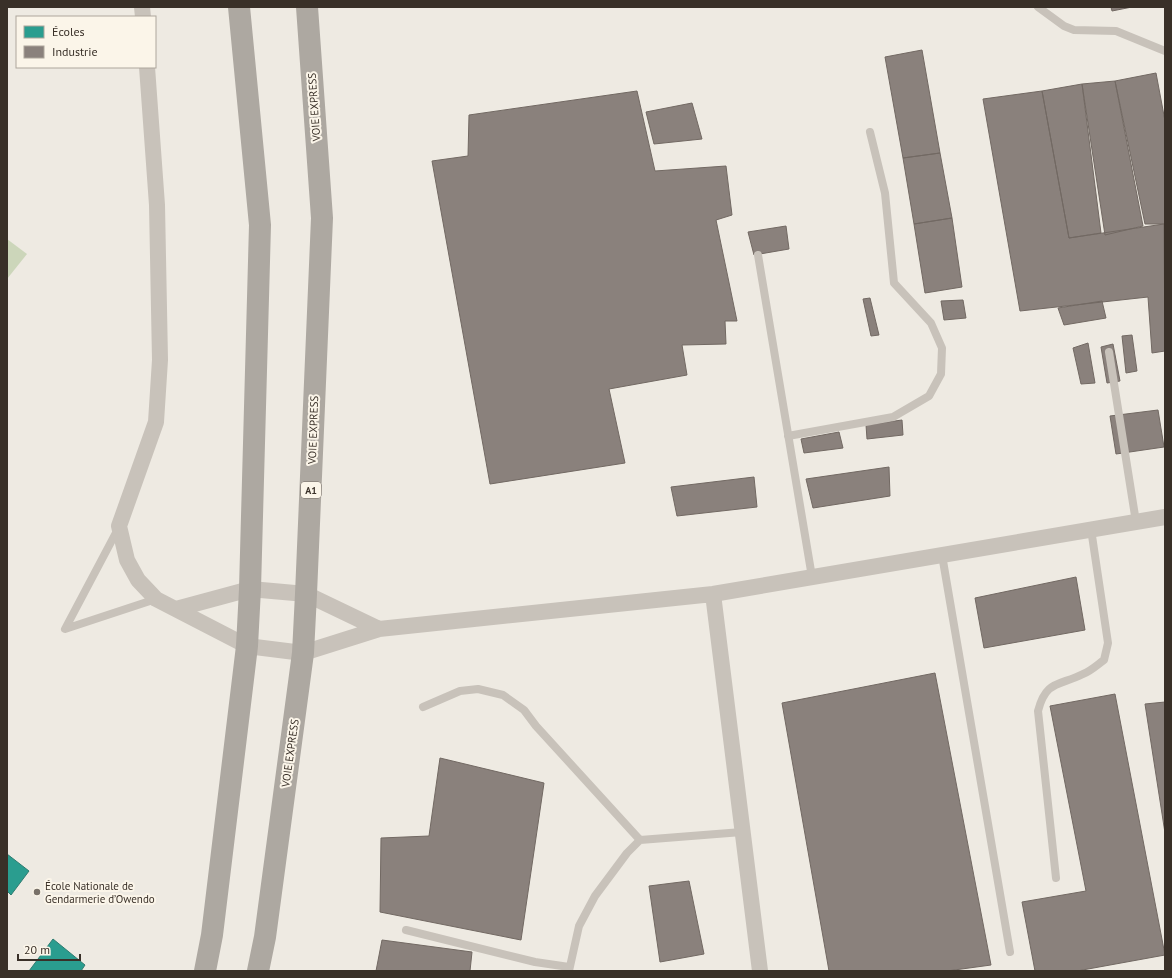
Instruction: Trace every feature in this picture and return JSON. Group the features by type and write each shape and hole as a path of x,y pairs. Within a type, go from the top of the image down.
{"highway":[{"path":"205,971 212,935 247,646 250,589 260,225 239,7"},
{"name":"VOIE EXPRESS","path":"258,971 265,937 303,653 306,594 322,218 307,7"}],"street":[{"path":"147,68 157,204 160,360 156,422 119,526 127,560 138,580 156,599 247,646 303,653 380,629 713,594 1165,517"},
{"path":"176,609 250,589 306,594 380,629"},
{"path":"713,594 760,971"}],"lane":[{"path":"1038,7 1064,26 1074,30 1116,31 1165,51"},
{"path":"788,436 892,418 929,396 941,374 942,348 931,323 894,283 885,193 870,132"},
{"path":"758,255 812,577"},
{"path":"1109,352 1136,522"},
{"path":"119,526 65,629 156,599"},
{"path":"1056,878 1038,711 1042,697 1056,683 1084,674 1104,660 1108,643 1091,529"},
{"path":"942,555 1010,952"},
{"path":"422,707 460,691 478,689 503,695 524,710 536,726 640,840"},
{"path":"406,930 569,969 580,926 595,896 627,853 640,840 742,832"}],"green space":[{"path":"7,239 27,254 7,279"}],"building: Écoles":[{"path":"7,854 29,871 11,895 7,891"},
{"path":"53,939 85,965 81,971 29,971"}],"building: Industrie":[{"path":"1111,7 1132,7 1112,11"},
{"path":"922,50 940,153 903,158 885,57"},
{"path":"1156,73 1165,121 1165,224 1145,224 1115,81"},
{"path":"1115,81 1143,226 1105,235 1082,84"},
{"path":"1082,84 1101,233 1069,238 1042,91"},
{"path":"637,91 655,171 726,166 732,215 716,220 737,321 725,321 726,344 682,345 687,375 609,389 625,463 490,484 432,161 468,156 469,115"},
{"path":"1042,91 1069,238 1164,224 1165,351 1152,353 1148,297 1020,311 983,99"},
{"path":"692,103 702,139 654,144 646,112"},
{"path":"940,153 952,218 914,224 903,158"},
{"path":"952,218 962,287 925,293 914,224"},
{"path":"786,226 789,249 754,255 748,232"},
{"path":"870,298 879,335 871,336 863,299"},
{"path":"963,300 966,318 944,320 941,301"},
{"path":"1102,301 1106,318 1064,325 1058,308"},
{"path":"1132,335 1137,371 1126,373 1122,336"},
{"path":"1088,343 1095,383 1081,384 1073,348"},
{"path":"1113,344 1120,381 1107,383 1101,347"},
{"path":"1158,410 1164,447 1116,454 1110,416"},
{"path":"902,420 903,435 867,439 866,425"},
{"path":"839,432 843,448 804,453 801,439"},
{"path":"889,467 890,496 813,508 806,479"},
{"path":"754,477 757,507 677,516 671,487"},
{"path":"1076,577 1085,630 984,648 975,598"},
{"path":"935,673 991,965 947,971 829,971 782,703"},
{"path":"1115,694 1165,955 1077,971 1035,971 1022,902 1086,891 1050,706"},
{"path":"1165,702 1165,833 1145,704"},
{"path":"440,758 544,783 521,940 380,912 381,838 429,836"},
{"path":"689,881 704,954 660,962 649,886"},
{"path":"382,940 472,952 470,971 376,971"}],"place":[{"name":"École Nationale de Gendarmerie d’Owendo","path":"37,892"}]}
